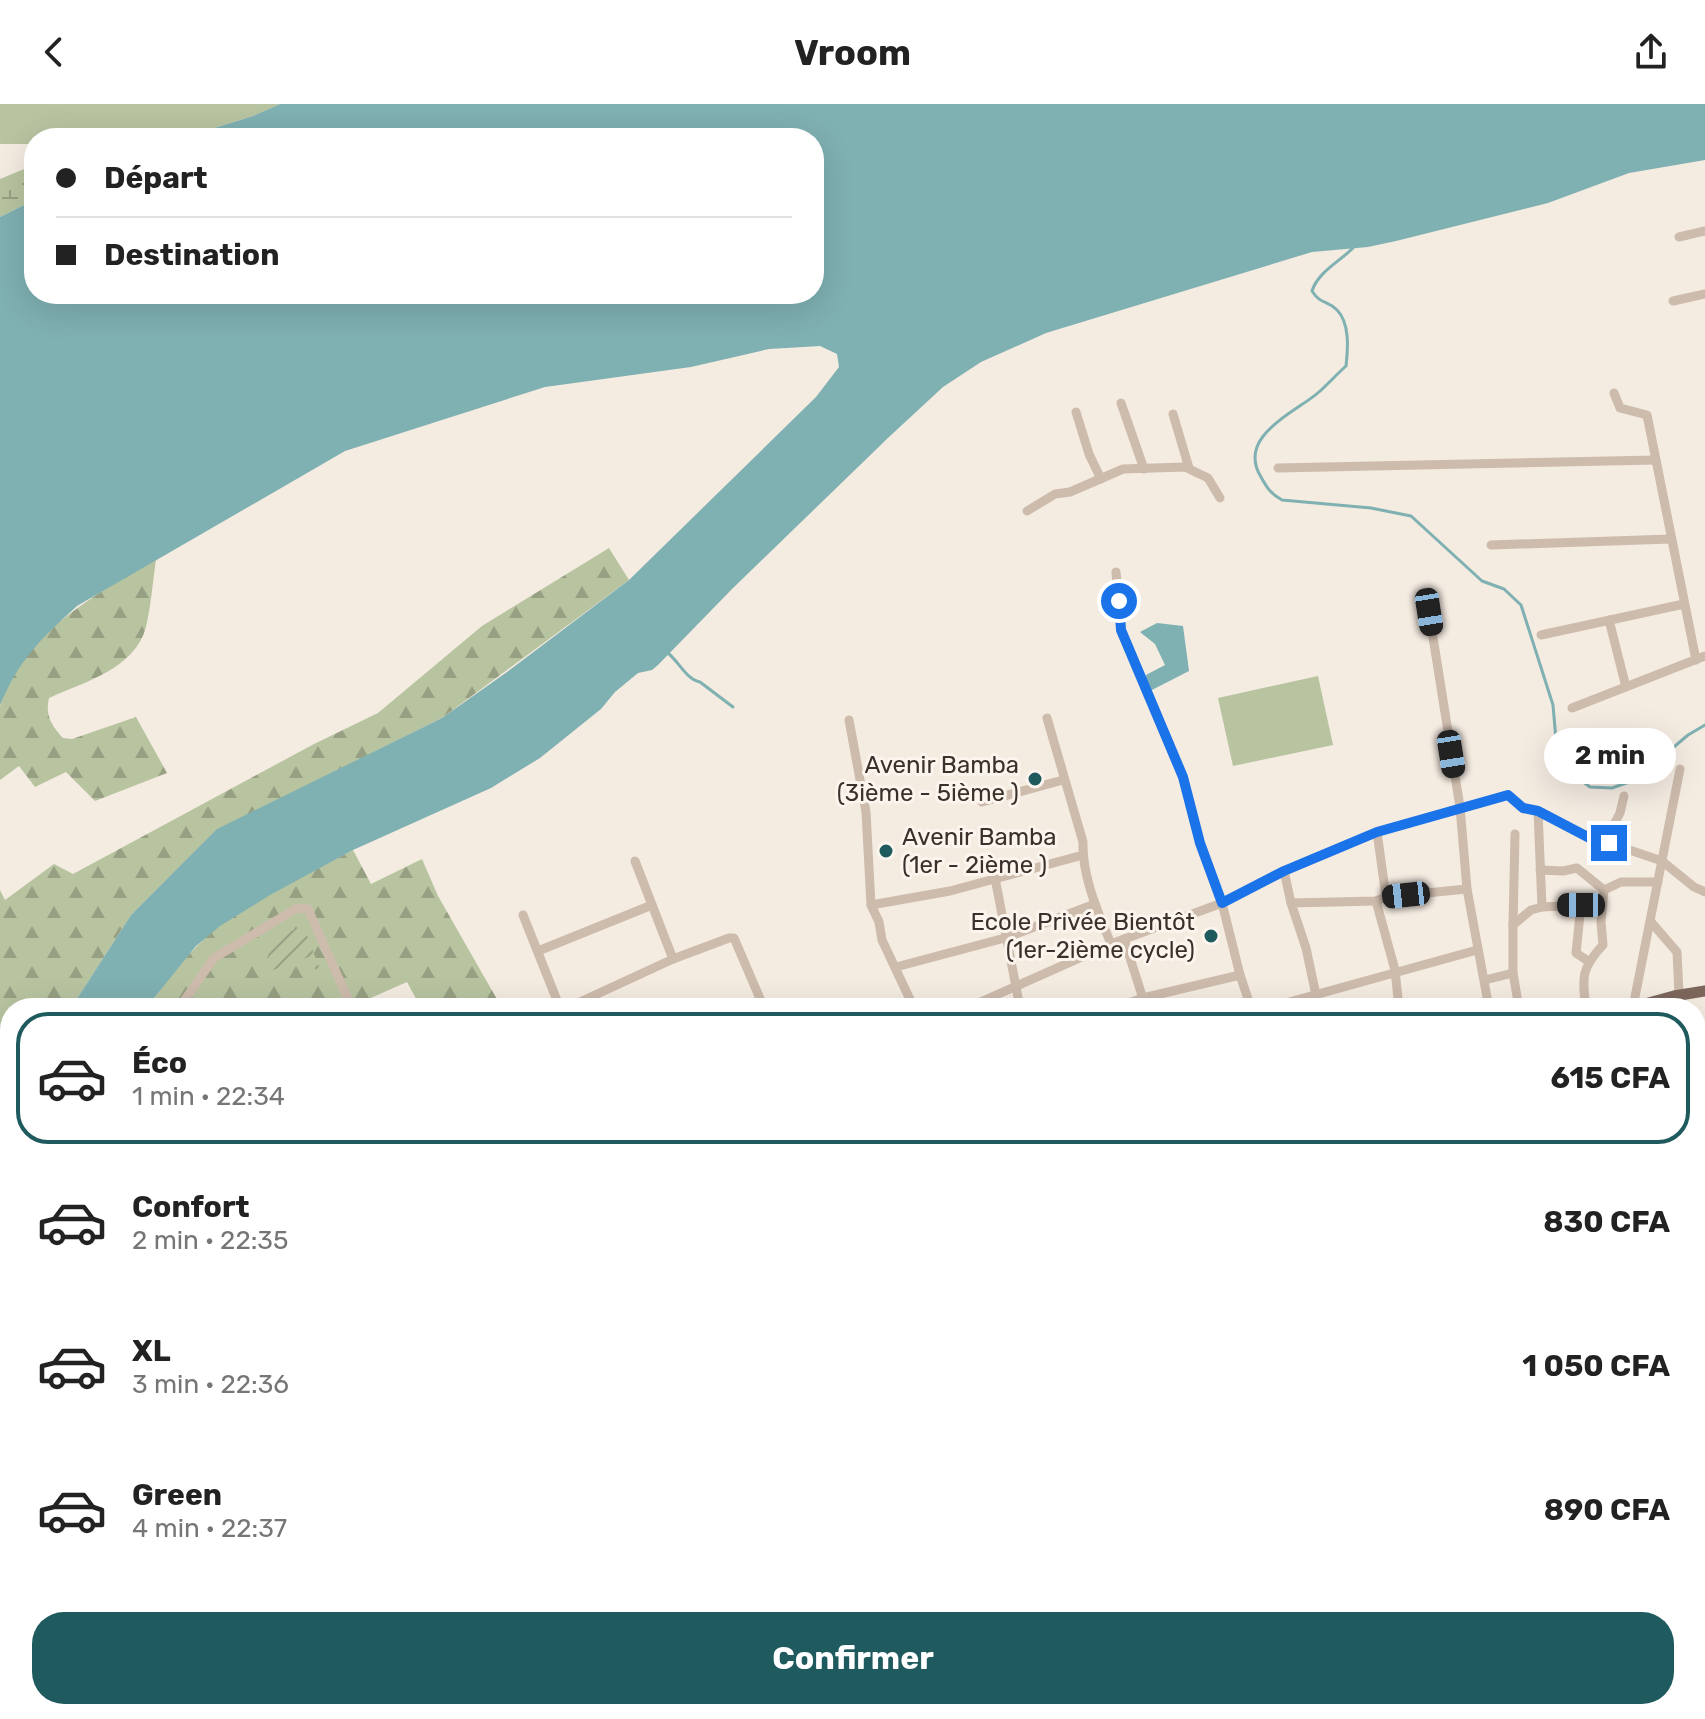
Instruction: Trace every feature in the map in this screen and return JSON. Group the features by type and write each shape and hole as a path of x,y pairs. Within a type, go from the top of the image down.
{"main road":[{"path":"1679,998 1704,990"}],"street":[{"path":"1679,237 1705,231"},
{"path":"1673,301 1705,294"},
{"path":"1572,708 1700,658 1684,604 1647,415 1620,408 1614,393"},
{"path":"1121,403 1144,469"},
{"path":"1076,412 1089,454 1101,479"},
{"path":"1173,414 1189,468"},
{"path":"1278,468 1656,460"},
{"path":"1027,511 1055,494 1070,492 1115,471 1144,469 1189,468 1208,478 1220,498"},
{"path":"1491,545 1671,539"},
{"path":"1116,572 1121,630 1183,777 1248,998"},
{"path":"1541,635 1684,604"},
{"path":"1429,612 1460,807 1467,889 1488,998"},
{"path":"1609,620 1626,687"},
{"path":"1047,718 1083,842 1083,855 1095,904 1111,944"},
{"path":"849,720 866,812 871,905 879,922 882,940 910,998"},
{"path":"1634,998 1680,769"},
{"path":"982,802 1063,780"},
{"path":"990,998 1111,944 1222,903 1284,871 1377,832 1508,795 1523,808 1538,811 1603,845 1609,843 1662,861 1705,892"},
{"path":"1603,845 1620,813 1624,796"},
{"path":"1538,811 1542,907"},
{"path":"1377,832 1381,899 1398,998"},
{"path":"1515,834 1513,973 1517,998"},
{"path":"871,905 950,891 1083,855"},
{"path":"635,861 673,959"},
{"path":"1540,870 1577,868 1604,890"},
{"path":"1284,871 1316,995"},
{"path":"995,878 1018,998"},
{"path":"1604,890 1621,882 1658,882"},
{"path":"1291,903 1381,899 1467,889"},
{"path":"1585,998 1583,984 1588,961 1603,945 1601,922 1604,890"},
{"path":"896,967 1005,938 1095,904"},
{"path":"538,951 652,905"},
{"path":"1513,925 1531,910 1581,905 1576,953 1588,961"},
{"path":"187,998 214,958 303,907 308,909 348,998"},
{"path":"523,915 556,998"},
{"path":"1651,922 1677,952 1676,998"},
{"path":"589,998 673,959 734,938 760,998"},
{"path":"1124,939 1142,998"},
{"path":"1305,998 1477,950"},
{"path":"1485,980 1513,973"},
{"path":"1161,998 1240,975"}],"green space":[{"path":"0,104 280,104 214,128 24,128 24,144 0,144"},
{"path":"24,169 24,205 0,217 0,179"},
{"path":"609,548 629,580 442,718 217,830 131,915 77,998 0,998 0,890 5,900 54,864 73,874 314,744 378,713 482,626"},
{"path":"156,559 146,627 131,654 92,680 49,698 48,710 50,720 63,738 72,739 136,717 167,773 95,801 66,772 35,787 19,766 0,780 0,707 7,683 21,661 40,639 87,601"},
{"path":"1318,676 1333,745 1233,766 1218,698"},
{"path":"353,850 371,884 422,859 438,896 496,998 416,998 407,982 371,998 154,998 190,953 213,931 271,893"},
{"path":"303,925 321,972 317,972 308,957 273,970 265,945"}],"water":[{"path":"280,104 1705,104 1705,160 1629,173 1548,203 1396,241 1312,252 1046,333 981,362 943,387 889,437 658,665 652,670 638,673 615,692 601,709 540,758 491,788 353,850 220,926 196,946 154,998 77,998 131,915 217,829 442,718 507,672 629,580 816,397 839,367 837,354 820,346 769,349 691,367 545,387 345,451 77,606 32,651 15,674 0,705 0,217 24,205 24,304 824,304 824,128 214,128"},
{"path":"1157,623 1183,626 1189,671 1148,692 1146,675 1165,665 1155,644 1140,632"}],"waterway":[{"path":"1352,245 1353,248 1319,278 1312,291 1341,315 1346,329 1346,366 1262,438 1256,449 1255,462 1267,488 1282,500 1371,508 1411,516 1482,581 1504,589 1521,605 1553,705 1557,752 1562,766 1590,787 1612,788 1635,780 1688,735 1705,725"},
{"path":"668,653 691,677 733,707"}],"place":[{"name":"Avenir Bamba (3ième - 5ième )","path":"1035,779"},
{"name":"Avenir Bamba (1er - 2ième )","path":"886,851"},
{"name":"Ecole Privée Bientôt (1er-2ième cycle)","path":"1211,936"}],"route":[{"path":"1119,601 1121,630 1183,777 1200,843 1222,903 1284,871 1377,832 1508,795 1513,796 1523,808 1538,811 1603,845 1609,843"}]}
